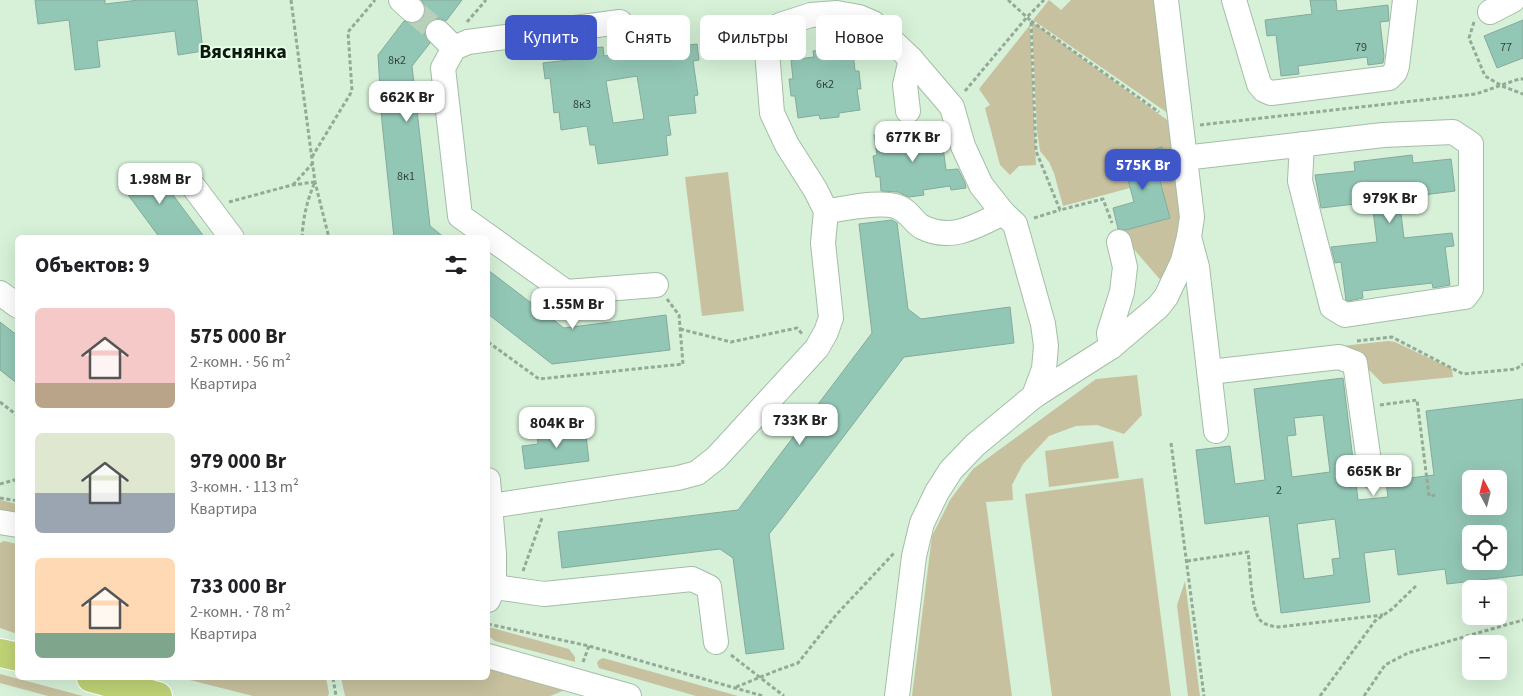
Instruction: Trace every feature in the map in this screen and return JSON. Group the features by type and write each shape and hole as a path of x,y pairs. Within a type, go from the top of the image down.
{"main road":[{"path":"0,653 15,656"},
{"path":"98,680 158,696"}],"street":[{"path":"897,696 914,556 922,523 937,492 951,470 975,445 1034,396 1112,348 1145,320 1166,297 1183,260 1192,217 1166,0"},
{"path":"1234,0 1259,84 1264,90 1272,93 1389,78 1395,72 1397,66 1405,0"},
{"path":"1490,12 1513,0"},
{"path":"716,642 709,587 692,579 544,594 499,592 490,506 678,478 697,473 716,458 817,348 831,318 823,243 826,211 815,189 787,145 772,113 767,51 768,37 780,25 810,15 837,13 859,16 874,23 911,59 952,107 963,146 981,185 1009,219 1043,324 1046,346 1044,369 1034,396"},
{"path":"483,235 460,216 443,68 446,40 468,42 607,24"},
{"path":"908,111 905,85 911,59"},
{"path":"1184,158 1302,144 1382,135 1453,132 1471,144 1471,289 1465,297 1345,315 1332,307 1300,181 1302,144"},
{"path":"193,186 230,235"},
{"path":"826,211 882,204 897,206 911,215 921,226 939,232 962,232 1009,219"},
{"path":"1189,237 1197,267 1216,431"},
{"path":"490,240 566,292 656,285"},
{"path":"1112,348 1109,333 1122,292 1125,267 1119,242"},
{"path":"0,293 15,304"},
{"path":"1210,372 1339,357 1355,364 1371,476"},
{"path":"0,522 15,524"},
{"path":"490,657 630,696"}],"path":[{"path":"291,0 312,164 328,235"},
{"path":"312,158 352,91 348,32 375,0"},
{"path":"1008,0 1027,18 1181,127 1476,94 1523,79"},
{"path":"952,107 1044,0"},
{"path":"1490,12 1475,18 1469,38 1486,76 1502,86 1523,94"},
{"path":"1031,20 1036,151 1060,210"},
{"path":"292,185 312,164"},
{"path":"209,208 292,185 315,182"},
{"path":"302,235 308,198 315,182"},
{"path":"1009,219 1060,210 1103,199 1119,242"},
{"path":"490,343 539,379 683,364 678,315 656,285"},
{"path":"680,329 731,342 798,328 817,348"},
{"path":"1362,407 1417,400 1429,496 1436,495"},
{"path":"0,402 15,414"},
{"path":"1172,443 1204,696"},
{"path":"0,484 15,480"},
{"path":"499,592 549,497"},
{"path":"0,498 15,500"},
{"path":"734,688 798,663 836,615 895,551"},
{"path":"1187,561 1248,552 1255,609 1260,619 1270,626 1278,627 1383,616"},
{"path":"1320,696 1375,622 1417,585"},
{"path":"1364,696 1385,665 1408,653 1523,620"},
{"path":"490,624 589,646 763,696"},
{"path":"716,642 739,663 784,696"},
{"path":"333,680 336,696"}],"shaded area":[{"path":"1049,0 1061,10 1071,0 1157,0 1169,114 1033,20"},
{"path":"1032,22 1170,122 1182,221 1163,283 1119,232 1170,218 1157,170 1167,167 1162,147 1122,158 1130,188 1063,206 1054,173 1049,162 1040,151 1037,131"},
{"path":"1030,25 1036,165 1019,166 1010,175 1000,165 985,108 990,105 979,89"},
{"path":"728,172 744,311 702,316 685,177"},
{"path":"1388,341 1395,342 1452,369 1453,377 1383,384 1342,346"},
{"path":"1137,375 1142,415 1124,434 1097,425 1076,426 1049,436 1023,464 1012,485 1013,500 986,502 1012,696 912,696 932,536 950,500 973,469 1096,379"},
{"path":"1113,441 1119,478 1049,487 1045,451"},
{"path":"1143,478 1171,696 1052,696 1025,494"},
{"path":"0,500 15,504 15,514 0,510"},
{"path":"4,541 15,544 15,633 0,628 0,543"},
{"path":"1185,581 1200,696 1188,696 1177,605"},
{"path":"490,627 569,649 575,657 575,662 495,641 490,637"},
{"path":"603,658 738,696 696,696 599,668 597,663"},
{"path":"490,666 565,690 550,696 345,696 341,680 490,680"},
{"path":"0,674 15,678 15,680 23,680 83,696 48,696 0,683"},
{"path":"190,680 326,680 329,693 328,696 253,696"}],"building":[{"path":"35,0 105,0 105,4 139,0 197,0 203,51 178,55 175,31 97,41 100,67 75,70 69,20 38,24"},
{"path":"421,0 462,0 446,21 435,19 428,23 425,28 425,35 430,43 412,66 430,226 441,235 394,235 382,122 378,55 404,21 416,23 422,19 425,13 425,6"},
{"path":"1310,0 1336,0 1337,11 1388,5 1389,21 1380,22 1384,56 1383,63 1368,65 1367,57 1298,66 1299,74 1281,76 1276,35 1267,36 1265,20 1312,14"},
{"path":"1523,20 1523,58 1497,68 1484,36"},
{"path":"697,44 699,60 693,61 698,95 694,96 696,113 668,116 671,135 666,136 668,155 598,164 595,145 590,145 587,126 561,130 559,112 554,113 550,78 545,79 543,63 568,60 597,60 597,48 603,47 604,56 607,56 607,60 690,60 690,45","holes":["637,76 644,119 613,123 606,81"]},
{"path":"813,51 816,51 816,60 854,60 855,71 859,71 861,89 857,89 860,110 839,113 839,117 820,119 819,115 798,118 795,96 791,96 789,79 793,79 791,60 806,60 806,58 814,57"},
{"path":"938,127 940,147 943,147 946,170 958,169 966,188 951,190 950,186 923,190 924,195 909,197 898,192 881,191 880,177 876,177 873,156 877,155 874,135"},
{"path":"1162,147 1167,167 1157,170 1170,218 1126,230 1118,229 1113,208 1134,202 1122,158"},
{"path":"1412,155 1413,163 1451,159 1455,191 1399,198 1404,238 1452,233 1454,246 1445,247 1450,285 1433,288 1432,283 1362,291 1363,298 1348,301 1346,300 1341,262 1335,263 1331,247 1377,242 1372,202 1321,208 1315,175 1355,171 1354,162"},
{"path":"149,163 203,235 158,235 120,184"},
{"path":"892,220 897,223 908,309 921,319 1010,307 1014,343 904,357 769,534 784,649 746,654 733,558 720,549 562,568 558,532 738,510 872,333 859,224"},
{"path":"490,272 564,328 666,315 670,350 552,364 490,316"},
{"path":"0,322 15,334 15,382 0,370"},
{"path":"1343,378 1358,500 1388,497 1386,481 1434,475 1426,411 1523,399 1523,575 1481,580 1462,580 1462,582 1447,584 1445,569 1398,575 1395,549 1364,553 1370,602 1281,613 1269,516 1205,524 1196,450 1230,446 1235,484 1265,480 1254,389","holes":["1323,415 1330,472 1292,477 1287,436 1296,435 1294,418","1335,519 1340,558 1332,559 1334,575 1304,579 1297,524"]},
{"path":"585,427 589,461 525,469 522,446 538,444 537,433"}],"tunnel":[{"path":"412,10 438,32"}],"district":[{"name":"Вяснянка","path":"243,51"}]}
